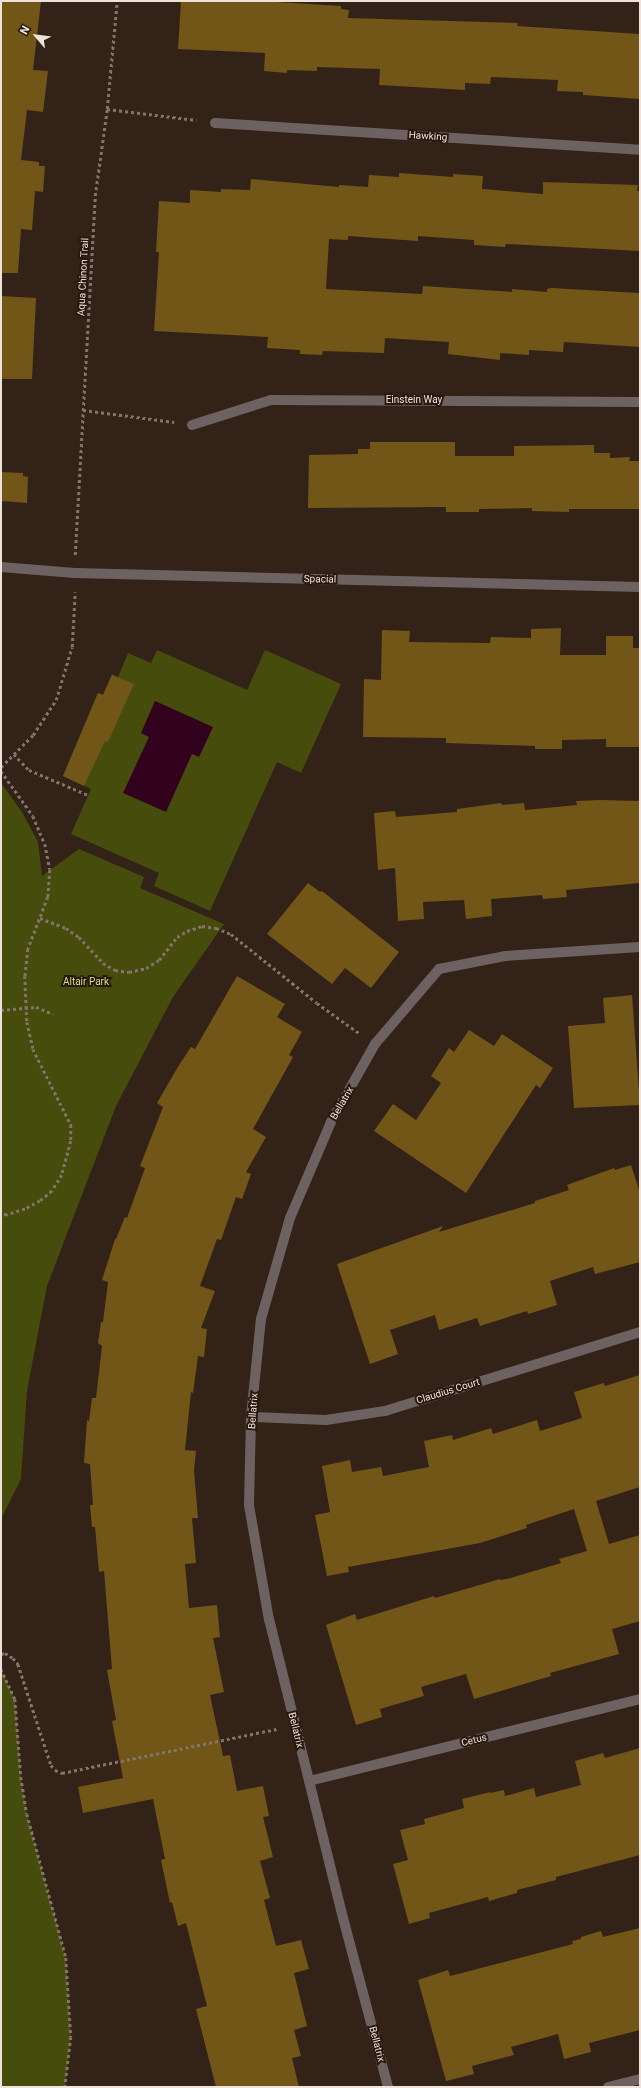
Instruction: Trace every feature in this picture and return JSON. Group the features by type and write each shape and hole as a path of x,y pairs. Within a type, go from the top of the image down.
{"street":[{"name":"Hawking","path":"215,123 640,150"},
{"name":"Einstein Way","path":"192,425 271,400 640,402"},
{"name":"Spacial","path":"1,567 76,573 640,587"},
{"name":"Bellatrix","path":"388,2087 269,1620 249,1505 251,1417 261,1319 290,1218 331,1122 375,1044 439,970 505,956 640,947"},
{"name":"Claudius Court","path":"251,1417 326,1420 385,1411 640,1332"},
{"name":"Cetus","path":"309,1781 640,1700"},
{"path":"608,2087 640,2079"}],"path":[{"name":"Aqua Chinon Trail","path":"75,555 95,196 107,109 117,1"},
{"path":"107,109 215,123"},
{"path":"83,410 192,425"},
{"path":"1,767 33,735 56,700 72,647 75,590"},
{"path":"14,754 29,770 88,795"},
{"path":"1,771 32,816 45,844 50,870 48,897 28,949 25,976 27,1022 33,1049 71,1125 72,1141 62,1175 52,1191 40,1201 24,1209 7,1215 1,1214"},
{"path":"40,918 66,928 79,937 103,963 114,970 129,972 146,968 159,960 177,937 187,931 202,926 216,928 231,934 317,1003 375,1044"},
{"path":"1,1010 36,1007 53,1014"},
{"path":"1,1654 5,1653 13,1658 18,1664 51,1765 55,1770 62,1773 295,1726"},
{"path":"1,1669 15,1699 21,1778 27,1814 66,1958 71,2037 65,2087"}],"green space":[{"path":"157,650 247,690 265,650 341,684 301,773 277,762 210,911 154,886 159,873 71,834 91,789 63,776 98,693 103,695 112,674 118,677 128,653 151,663"},
{"name":"Altair Park","path":"1,783 22,812 38,842 42,876 79,849 144,877 140,888 224,924 173,997 116,1106 47,1286 27,1391 21,1479 1,1519"},
{"path":"1,1669 15,1699 21,1777 27,1814 66,1958 71,2037 65,2087 1,2087"}],"shaded area":[{"path":"155,701 213,727 199,757 192,754 166,812 123,793 149,737 141,733"}],"building":[{"path":"1,1 41,1 33,70 48,71 43,112 27,110 21,160 39,162 39,166 45,166 43,192 35,191 32,230 21,229 18,273 1,273"},
{"path":"181,1 259,1 341,6 341,9 349,10 348,18 518,23 517,26 640,34 640,99 583,95 583,92 557,91 558,80 491,77 490,84 465,83 465,90 379,85 380,69 317,67 317,71 287,70 287,73 264,71 265,53 178,49"},
{"path":"399,173 453,177 453,174 483,176 482,189 543,194 543,182 638,185 637,191 640,191 640,251 506,244 505,247 474,245 474,240 418,236 418,241 348,236 348,240 329,239 326,289 422,294 423,286 512,292 512,289 547,292 547,289 551,288 640,293 640,347 564,342 563,352 529,350 529,355 500,353 500,360 448,354 449,342 385,338 384,353 323,351 322,355 300,354 300,350 267,348 268,337 154,331 159,252 156,252 159,201 190,203 190,190 221,192 221,189 250,190 251,179 339,187 339,185 368,187 369,175 399,177"},
{"path":"1,296 36,298 32,379 1,379"},
{"path":"370,442 455,442 455,456 514,456 514,446 594,445 594,453 610,453 610,458 630,457 629,461 640,461 640,509 569,509 569,512 532,511 532,508 479,509 479,512 446,512 446,507 308,508 309,455 358,454 358,449 370,449"},
{"path":"1,472 23,473 23,476 28,477 27,503 1,501"},
{"path":"561,628 560,655 606,655 606,636 633,636 633,648 640,648 640,747 606,747 606,739 562,740 562,749 535,749 535,746 446,743 446,738 363,737 364,679 381,680 382,630 410,631 409,642 490,643 491,637 531,638 531,629"},
{"path":"112,675 134,684 108,742 105,741 84,786 63,776 98,693 103,695"},
{"path":"576,801 640,801 640,883 566,890 567,897 543,899 542,895 491,899 492,916 466,919 464,900 423,902 424,919 398,921 395,868 378,870 374,813 395,811 396,817 457,812 457,809 501,803 502,805 524,803 525,810 577,805"},
{"path":"308,883 320,892 322,891 399,952 371,988 345,968 332,984 267,934"},
{"path":"237,976 285,1004 277,1017 302,1032 289,1055 293,1057 253,1129 266,1137 246,1172 251,1174 242,1199 236,1197 221,1240 217,1239 200,1286 215,1291 201,1328 207,1329 204,1357 198,1356 193,1393 191,1392 185,1450 196,1451 194,1470 198,1518 192,1518 196,1563 185,1564 189,1608 217,1605 220,1637 213,1638 224,1692 210,1695 223,1756 230,1755 237,1791 263,1786 269,1816 263,1817 273,1857 260,1861 270,1898 264,1900 276,1946 301,1940 309,1969 294,1973 307,2026 294,2030 301,2056 292,2058 299,2087 216,2087 196,2009 207,2006 186,1923 178,1926 172,1902 170,1903 161,1860 165,1859 153,1799 83,1813 78,1787 123,1778 112,1721 116,1720 107,1670 112,1669 104,1571 99,1572 95,1527 92,1527 90,1505 93,1505 90,1464 84,1463 87,1420 89,1421 92,1398 96,1398 102,1346 98,1343 101,1322 103,1322 108,1282 102,1280 115,1239 125,1217 127,1218 145,1168 140,1166 163,1107 157,1103 191,1047 195,1049"},
{"path":"632,995 640,1105 574,1108 568,1026 605,1023 603,998"},
{"path":"469,1030 494,1046 502,1034 553,1068 540,1088 536,1085 466,1193 374,1131 393,1104 416,1120 441,1083 431,1076 449,1048 454,1052"},
{"path":"631,1165 640,1193 640,1262 595,1274 593,1267 550,1281 557,1305 528,1314 527,1311 480,1326 477,1318 439,1330 435,1315 390,1330 398,1354 370,1364 337,1264 443,1226 439,1232 535,1203 535,1201 569,1190 567,1185 614,1168 615,1170"},
{"path":"640,1375 640,1487 596,1501 609,1544 640,1535 640,1621 612,1629 619,1654 550,1673 551,1676 474,1699 466,1674 421,1687 424,1696 380,1709 382,1717 356,1725 326,1625 355,1614 357,1620 434,1596 435,1598 500,1579 507,1579 561,1563 559,1559 587,1551 574,1509 526,1525 527,1528 480,1543 348,1567 349,1572 327,1576 315,1515 330,1512 322,1466 350,1460 352,1472 381,1467 383,1476 429,1467 424,1441 452,1435 453,1440 491,1428 493,1434 537,1420 540,1431 582,1418 574,1392 604,1383 605,1386"},
{"path":"640,1748 640,1855 556,1877 556,1880 517,1890 517,1893 489,1901 488,1897 429,1913 430,1918 409,1924 393,1864 408,1860 400,1830 425,1824 424,1819 464,1808 462,1799 490,1792 504,1790 505,1796 534,1788 536,1797 581,1785 575,1761 603,1753 605,1758"},
{"path":"640,1928 640,2030 589,2043 591,2052 564,2059 558,2034 511,2047 514,2055 472,2066 474,2074 446,2081 418,1980 448,1970 450,1976 573,1944 572,1941 601,1931 603,1937"}]}
